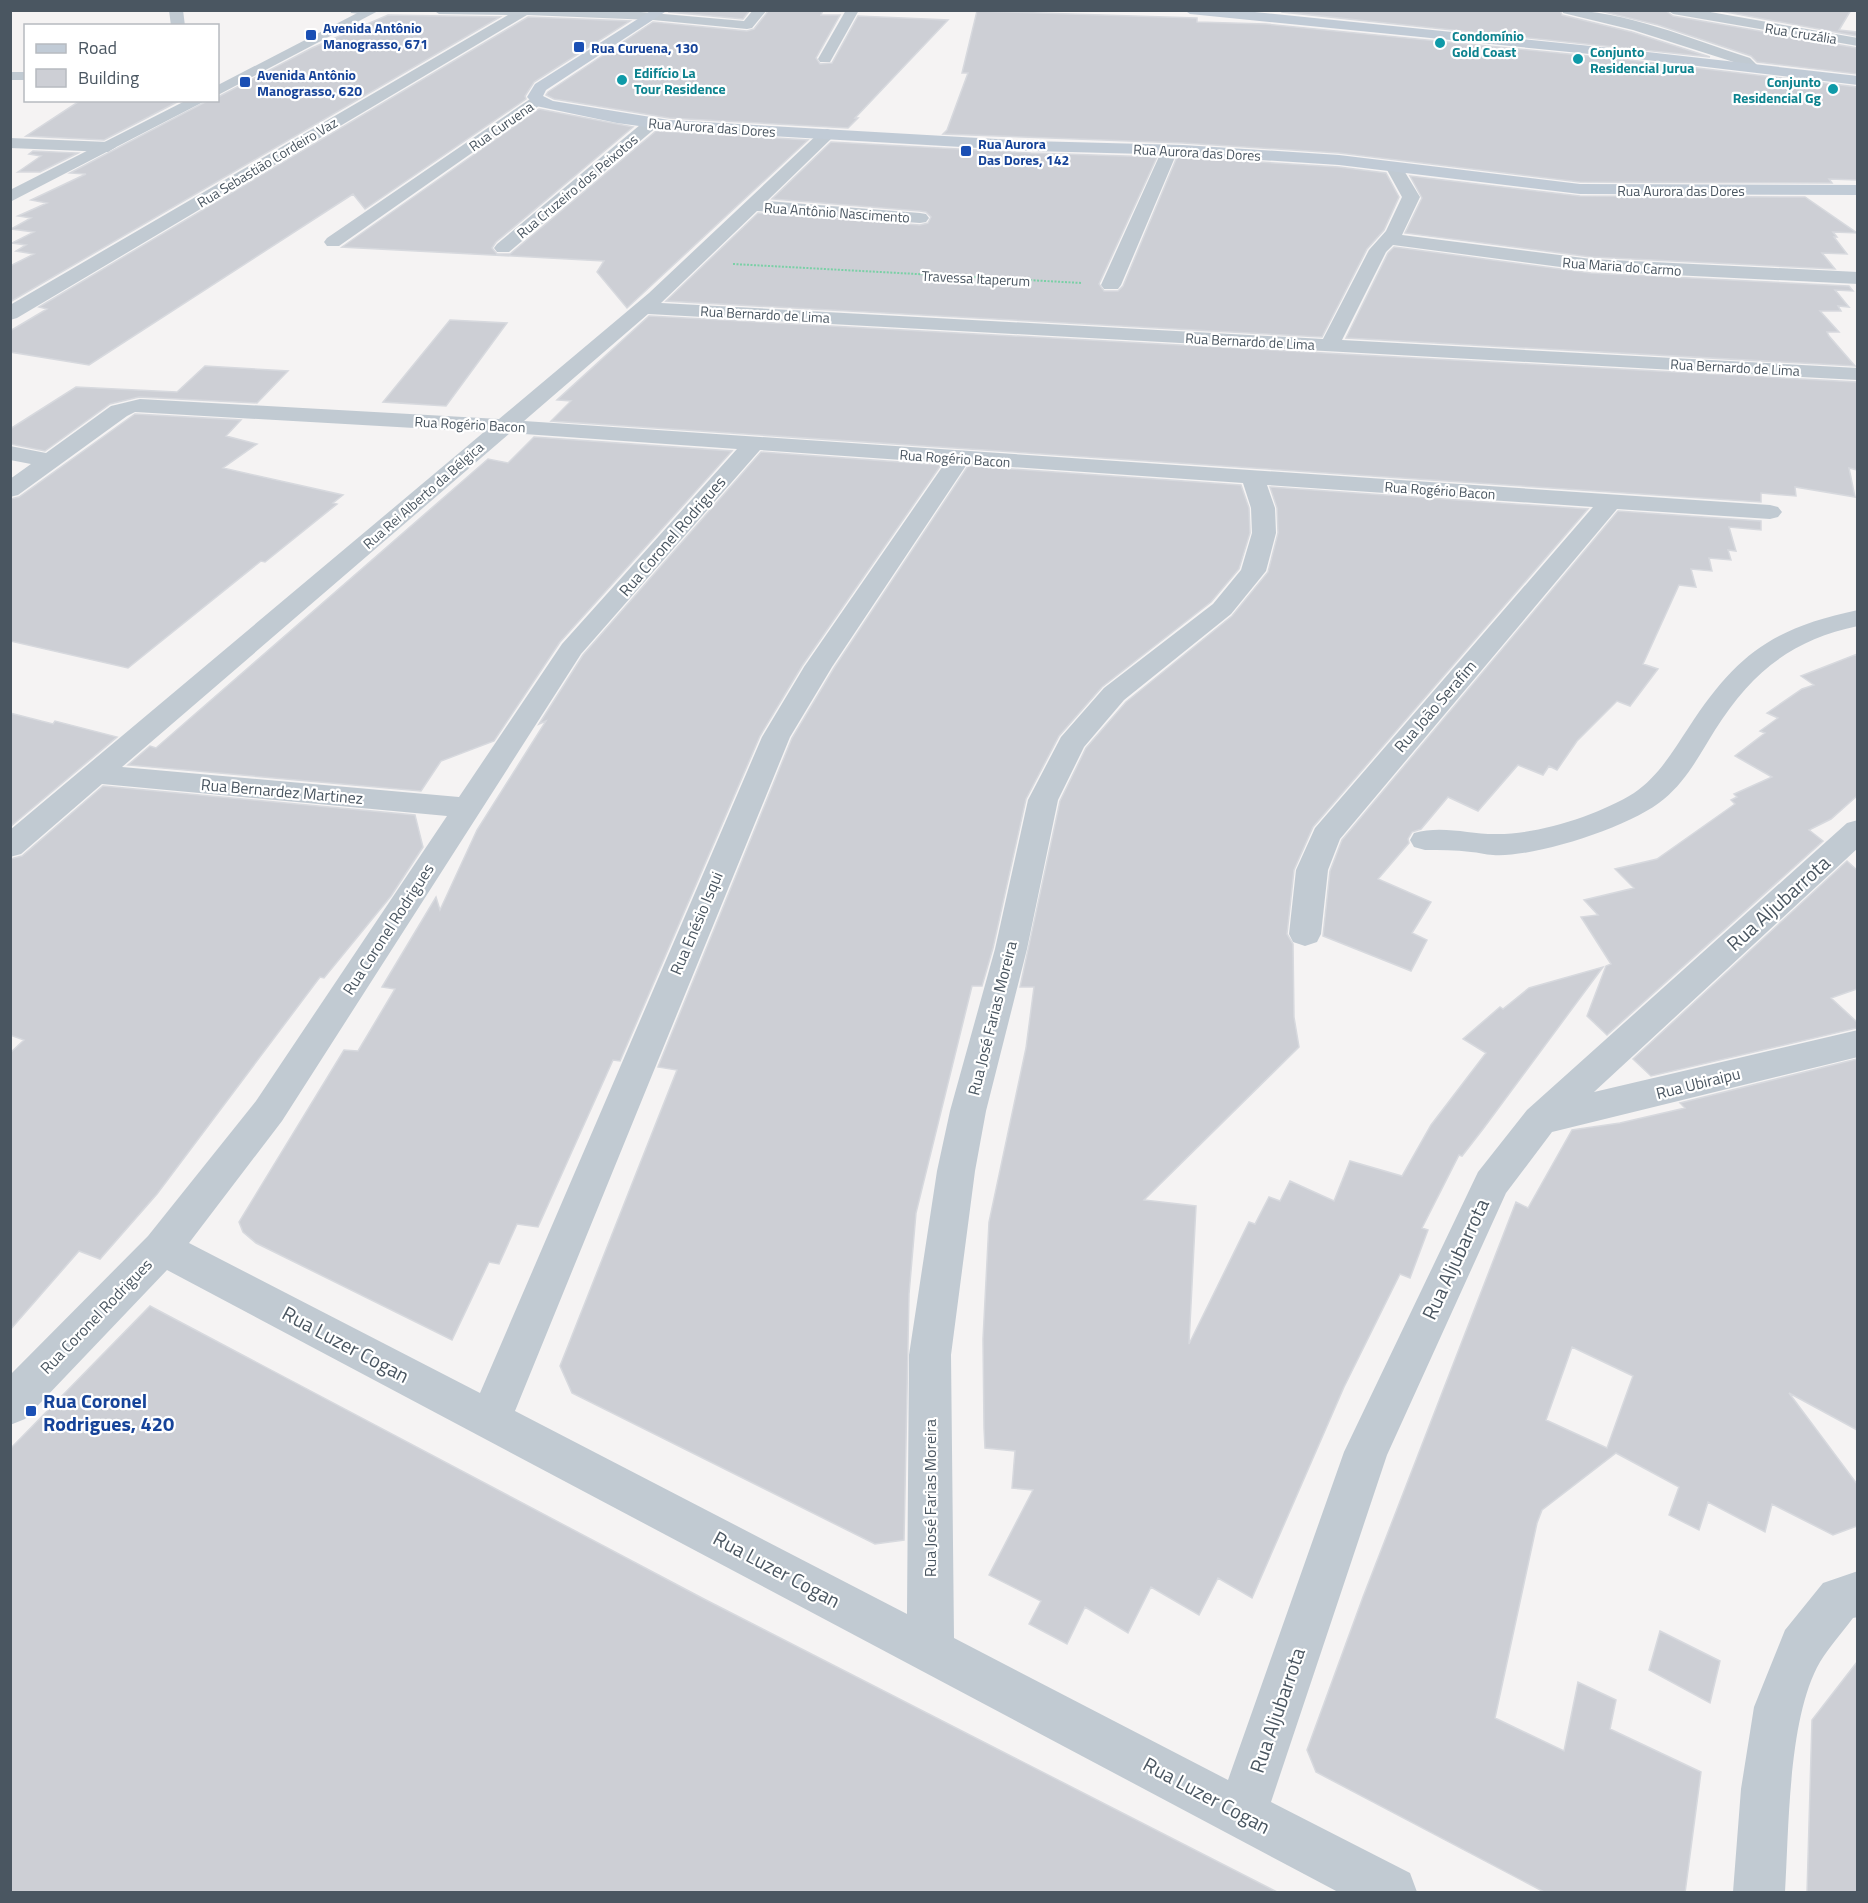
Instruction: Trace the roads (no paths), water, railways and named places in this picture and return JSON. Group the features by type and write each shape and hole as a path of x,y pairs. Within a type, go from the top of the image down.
{"main road":[{"path":"1190,10 1479,38 1857,81"},
{"name":"Rua Curuena","path":"538,100 535,97 540,87 657,13"},
{"name":"Rua Aurora das Dores","path":"538,100 553,106 652,123 1031,146 1170,150 1340,160 1592,189 1857,190"}],"street":[{"path":"356,10 363,10"},
{"path":"221,88 374,10"},
{"path":"439,10 657,13 747,25 761,10"},
{"path":"825,59 853,10"},
{"path":"1568,10 1677,38 1745,61 1754,69"},
{"name":"Rua Cruzália","path":"1673,10 1857,42"},
{"name":"Rua Sebastião Cordeiro Vaz","path":"10,314 524,11"},
{"name":"Rua Curuena","path":"333,242 538,100"},
{"path":"10,197 196,102"},
{"name":"Rua Cruzeiro dos Peixotos","path":"503,248 652,123"},
{"name":"Rua Rei Alberto da Bélgica","path":"10,847 643,308 827,134"},
{"path":"10,142 108,147"},
{"path":"1111,285 1170,150"},
{"path":"1329,346 1378,250 1394,233 1411,197 1394,168"},
{"name":"Rua Antônio Nascimento","path":"753,205 920,218"},
{"name":"Rua Maria do Carmo","path":"1389,239 1591,265 1857,278"},
{"name":"Rua Bernardo de Lima","path":"643,308 1857,374"},
{"name":"Rua Rogério Bacon","path":"51,460 119,411 140,405 503,426 1770,512"},
{"name":"Rua Coronel Rodrigues","path":"10,1405 162,1248 269,1112 571,650 754,443"},
{"path":"10,453 51,460"},
{"name":"Rua Enésio Isqui","path":"490,1419 776,737 818,667 960,458"},
{"path":"10,490 51,460"},
{"name":"Rua José Farias Moreira","path":"930,1649 930,1355 956,1171 968,1111 1002,983 1043,800 1071,743 1114,694 1222,609 1253,571 1264,533 1263,508 1253,477"},
{"name":"Rua João Serafim","path":"1305,934 1312,870 1326,835 1611,501"},
{"path":"1425,840 1467,841 1493,845 1519,843 1621,813 1645,800 1674,774 1722,699 1755,661 1799,633 1828,623 1857,618"},
{"name":"Rua Bernardez Martinez","path":"96,774 467,808"},
{"name":"Rua Aljubarrota","path":"1242,1813 1366,1452 1491,1183 1539,1121 1857,830"},
{"name":"Rua Ubiraipu","path":"1539,1121 1857,1043"},
{"name":"Rua Luzer Cogan","path":"162,1248 1242,1813 1362,1885"},
{"path":"1759,1893 1766,1789 1778,1707 1802,1647 1839,1599 1857,1594"}],"place":[{"name":"Avenida Antônio Manograsso, 671","path":"311,35"},
{"name":"Condomínio Gold Coast","path":"1440,43"},
{"name":"Rua Curuena, 130","path":"579,47"},
{"name":"Conjunto Residencial Jurua","path":"1578,59"},
{"name":"Edifício La Tour Residence","path":"622,80"},
{"name":"Avenida Antônio Manograsso, 620","path":"245,82"},
{"name":"Conjunto Residencial Gg","path":"1833,89"},
{"name":"Rua Aurora Das Dores, 142","path":"966,151"},
{"name":"Rua Coronel Rodrigues, 420","path":"31,1411"}]}
